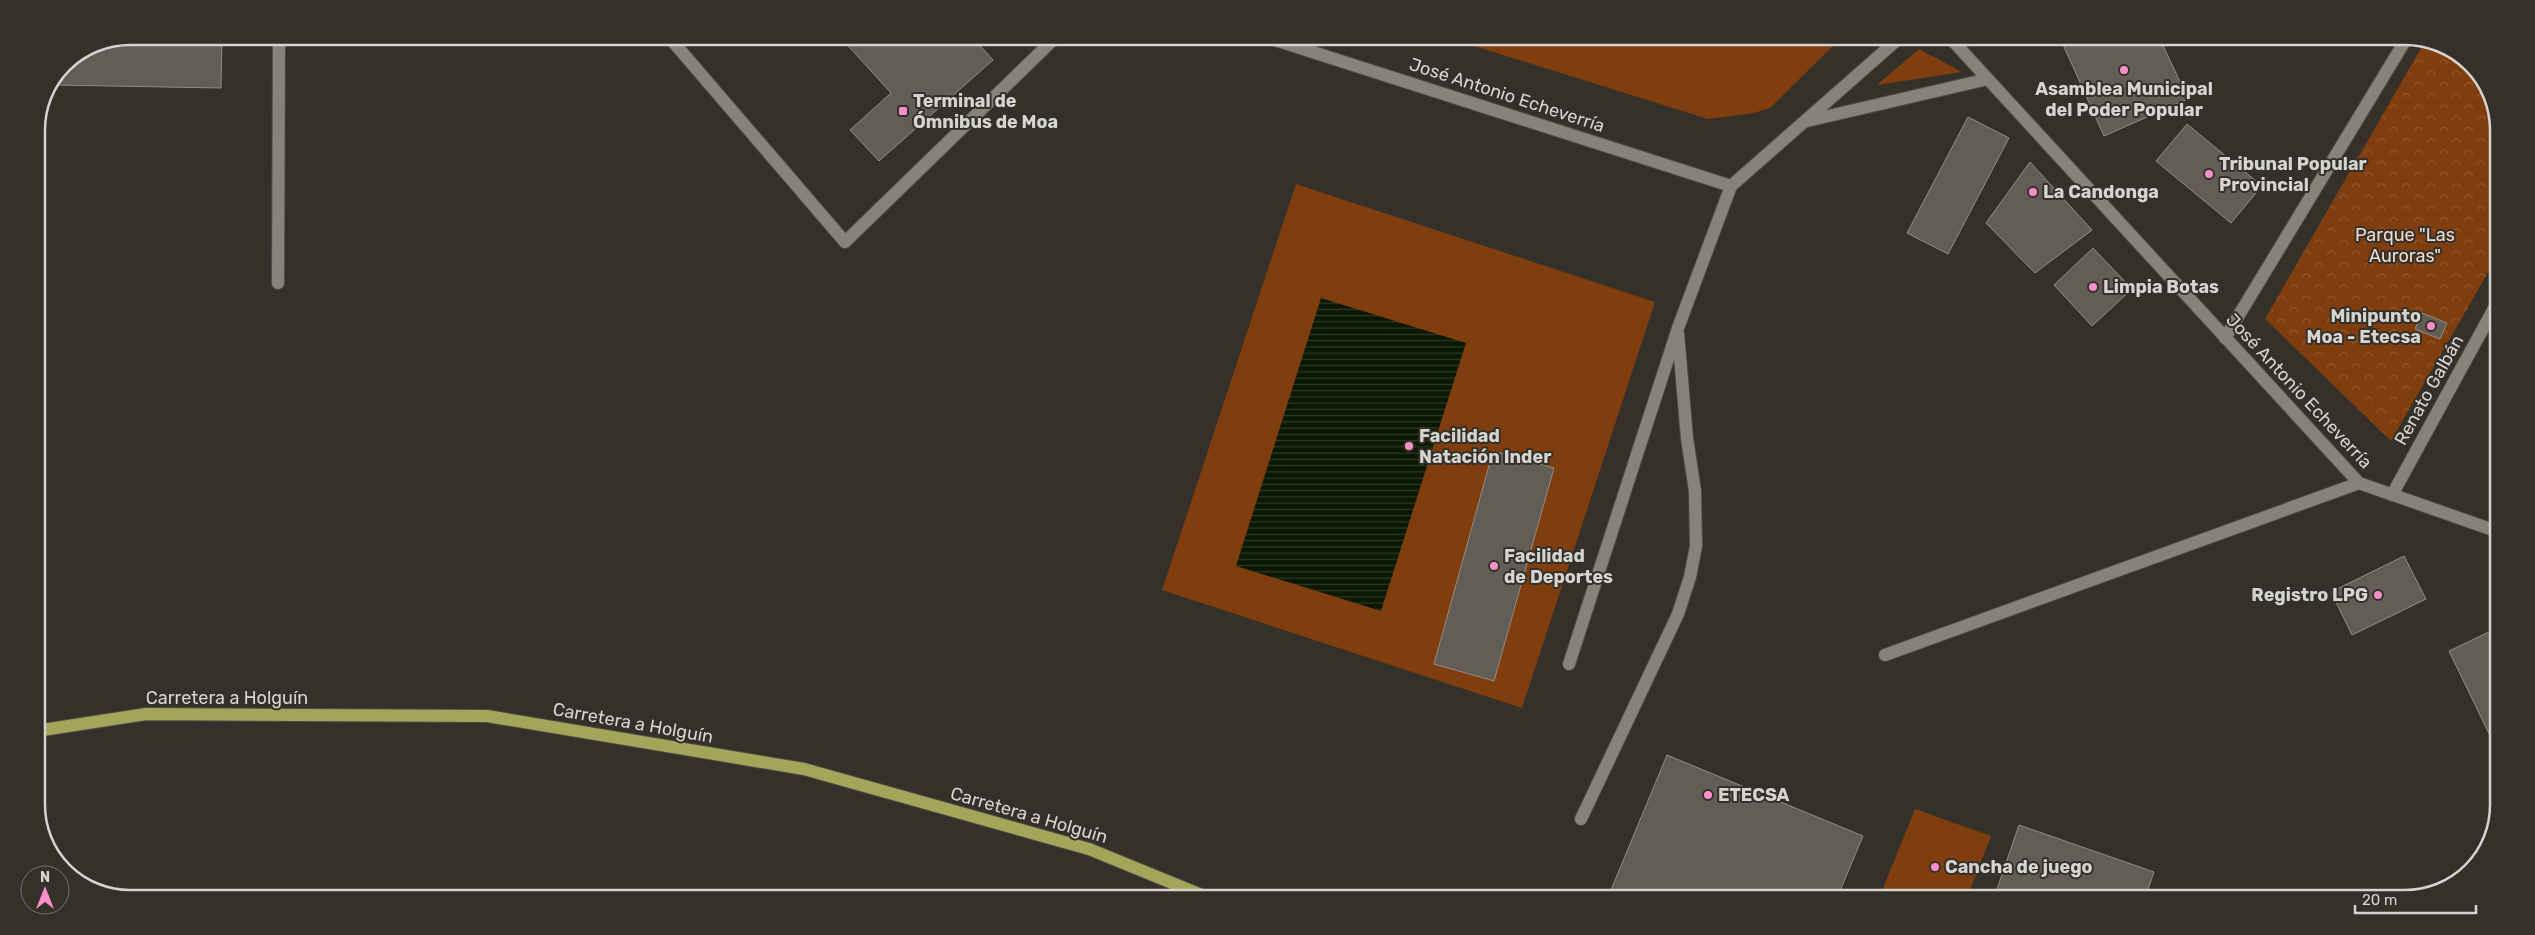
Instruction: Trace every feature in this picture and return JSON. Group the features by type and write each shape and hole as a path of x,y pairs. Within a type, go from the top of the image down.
{"main road":[{"name":"Carretera a Holguín","path":"45,730 146,714 487,716 804,769 1088,849 1189,890"}],"street":[{"path":"278,283 279,45"},
{"path":"676,45 845,242 1048,45"},
{"name":"José Antonio Echeverría","path":"1291,45 1732,186"},
{"path":"1568,664 1678,328 1732,186 1891,45"},
{"name":"José Antonio Echeverría","path":"1957,45 2359,483 2490,529"},
{"path":"2225,338 2403,45"},
{"path":"1804,122 1988,78"},
{"name":"Renato Galbán","path":"2392,495 2490,316"},
{"path":"1581,819 1678,614 1690,577 1696,546 1695,491 1687,438 1678,328"},
{"path":"1885,654 2359,483"}],"green space":[{"path":"1471,45 1834,45 1770,108 1754,113 1708,119"},
{"name":"Parque \"Las Auroras\"","path":"2422,47 2433,49 2452,59 2473,78 2479,87 2486,102 2490,124 2490,269 2391,441 2265,319"},
{"path":"1919,49 1962,72 1877,85"},
{"name":"Facilidad Natación Inder","path":"1296,184 1655,302 1522,708 1162,590"},
{"name":"Cancha de juego","path":"1915,809 1991,836 1970,890 1882,890"}],"shaded area":[{"path":"1321,298 1466,343 1381,611 1236,566"}],"building":[{"path":"130,45 222,45 221,88 58,85 70,70 83,59 97,51 113,47"},
{"name":"Terminal de Ómnibus de Moa","path":"847,45 979,45 993,60 879,161 850,130 891,93"},
{"name":"Asamblea Municipal del Poder Popular","path":"2063,45 2163,45 2188,99 2104,136"},
{"path":"1968,117 2009,138 1948,254 1907,233"},
{"name":"Tribunal Popular Provincial","path":"2187,124 2262,186 2231,223 2156,161"},
{"name":"La Candonga","path":"2030,162 2092,230 2035,273 1986,223"},
{"name":"Limpia Botas","path":"2093,248 2132,289 2092,326 2054,285"},
{"name":"Minipunto Moa - Etecsa","path":"2422,313 2447,323 2440,339 2415,329"},
{"name":"Facilidad de Deportes","path":"1493,451 1554,468 1494,681 1434,664"},
{"name":"Registro LPG","path":"2404,556 2426,599 2352,635 2331,592"},
{"path":"2490,631 2490,736 2449,651"},
{"name":"ETECSA","path":"1667,755 1863,836 1840,890 1611,890"},
{"path":"2019,825 2154,872 2148,890 1997,890"}],"place":[{"name":"Asamblea Municipal del Poder Popular","path":"2124,70"},
{"name":"Terminal de Ómnibus de Moa","path":"903,111"},
{"name":"Tribunal Popular Provincial","path":"2209,174"},
{"name":"La Candonga","path":"2033,192"},
{"name":"Limpia Botas","path":"2093,287"},
{"name":"Minipunto Moa - Etecsa","path":"2431,326"},
{"name":"Facilidad Natación Inder","path":"1409,446"},
{"name":"Facilidad de Deportes","path":"1494,566"},
{"name":"Registro LPG","path":"2378,595"},
{"name":"ETECSA","path":"1708,795"},
{"name":"Cancha de juego","path":"1935,867"}]}
